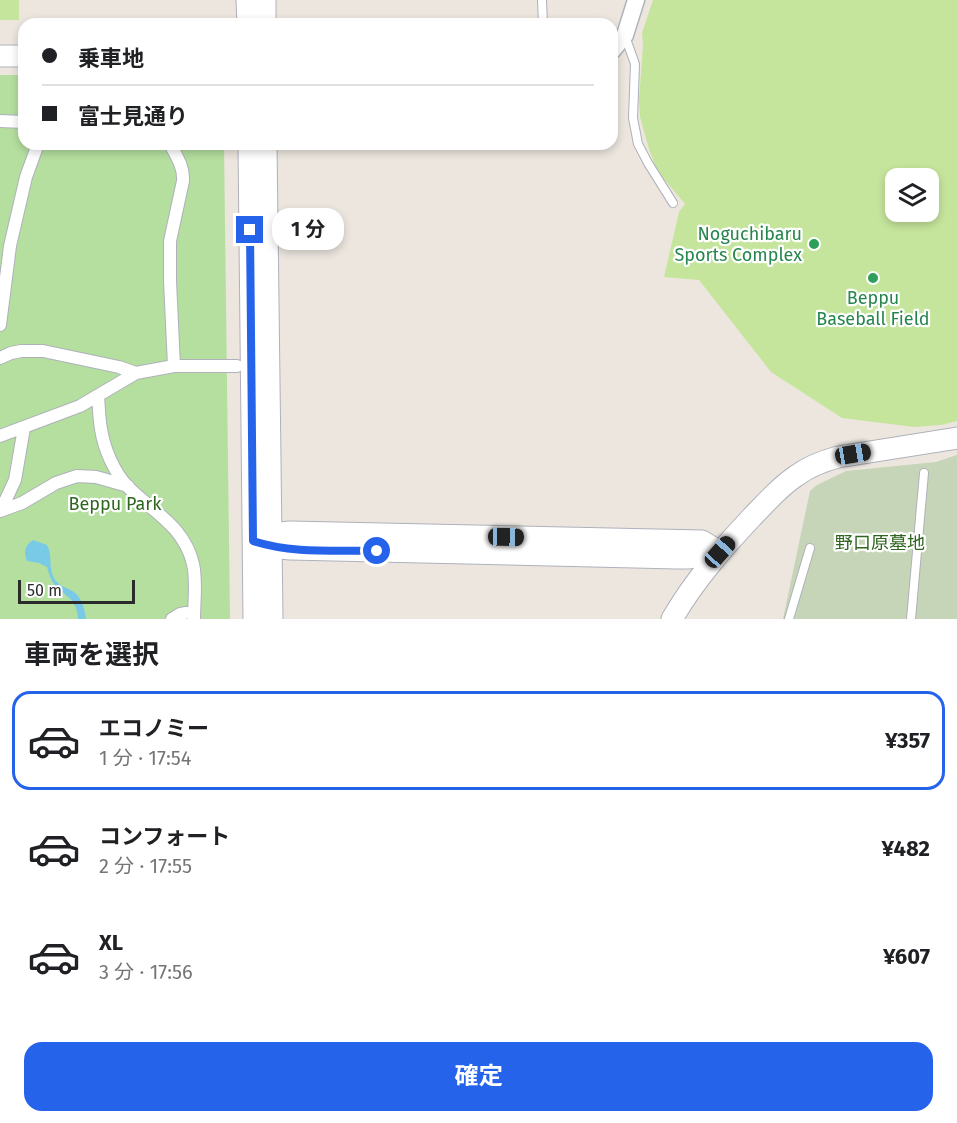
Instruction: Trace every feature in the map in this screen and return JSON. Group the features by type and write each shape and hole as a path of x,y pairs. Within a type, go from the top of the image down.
{"street":[{"path":"248,0 248,18"},
{"path":"265,0 265,18"},
{"path":"618,44 625,35 636,0"},
{"path":"0,56 18,56"},
{"path":"0,120 18,122"},
{"path":"0,325 10,246 26,177 36,150"},
{"path":"173,150 183,172 170,241 174,366"},
{"path":"249,150 265,541 272,619"},
{"path":"254,619 265,541 266,150"},
{"path":"0,358 21,351 43,351 136,373"},
{"path":"0,436 80,406 136,373 174,366 237,366"},
{"path":"98,396 100,429 117,472 128,486 179,532 193,562 196,585 194,615 180,614 172,619"},
{"path":"0,511 15,480 24,428"},
{"path":"677,611 720,552 775,493 796,475 830,459 957,438"},
{"path":"0,511 22,503 56,483 77,476 96,477 128,486"},
{"path":"265,541 301,532 702,541 720,552"},
{"path":"265,541 290,549 689,558 720,552"},
{"path":"658,557 672,564 682,579 684,593 677,611"}],"lane":[{"path":"542,0 543,18"},
{"path":"625,35 635,64 633,118 638,144 673,203"},
{"path":"911,619 924,473"},
{"path":"789,619 810,548"}],"green space":[{"path":"0,0 19,0 18,20 0,20"},
{"name":"Noguchibaru Sports Complex","path":"653,0 957,0 957,421 914,427 842,418 771,372 699,280 664,277 679,212 685,204 655,165 640,117 642,33"},
{"name":"Beppu Park","path":"0,75 18,75 18,150 224,150 230,619 0,619"},
{"name":"野口原墓地","path":"957,455 957,619 783,619 810,491 817,485 846,471 936,462"}],"water":[{"path":"33,540 47,545 54,578 79,597 86,619 78,619 76,607 54,584 47,567 27,561 26,549"}],"place":[{"name":"Noguchibaru Sports Complex","path":"814,244"},
{"name":"Beppu Baseball Field","path":"873,278"}],"route":[{"path":"250,230 253,541 271,547 290,549 377,551"}]}
